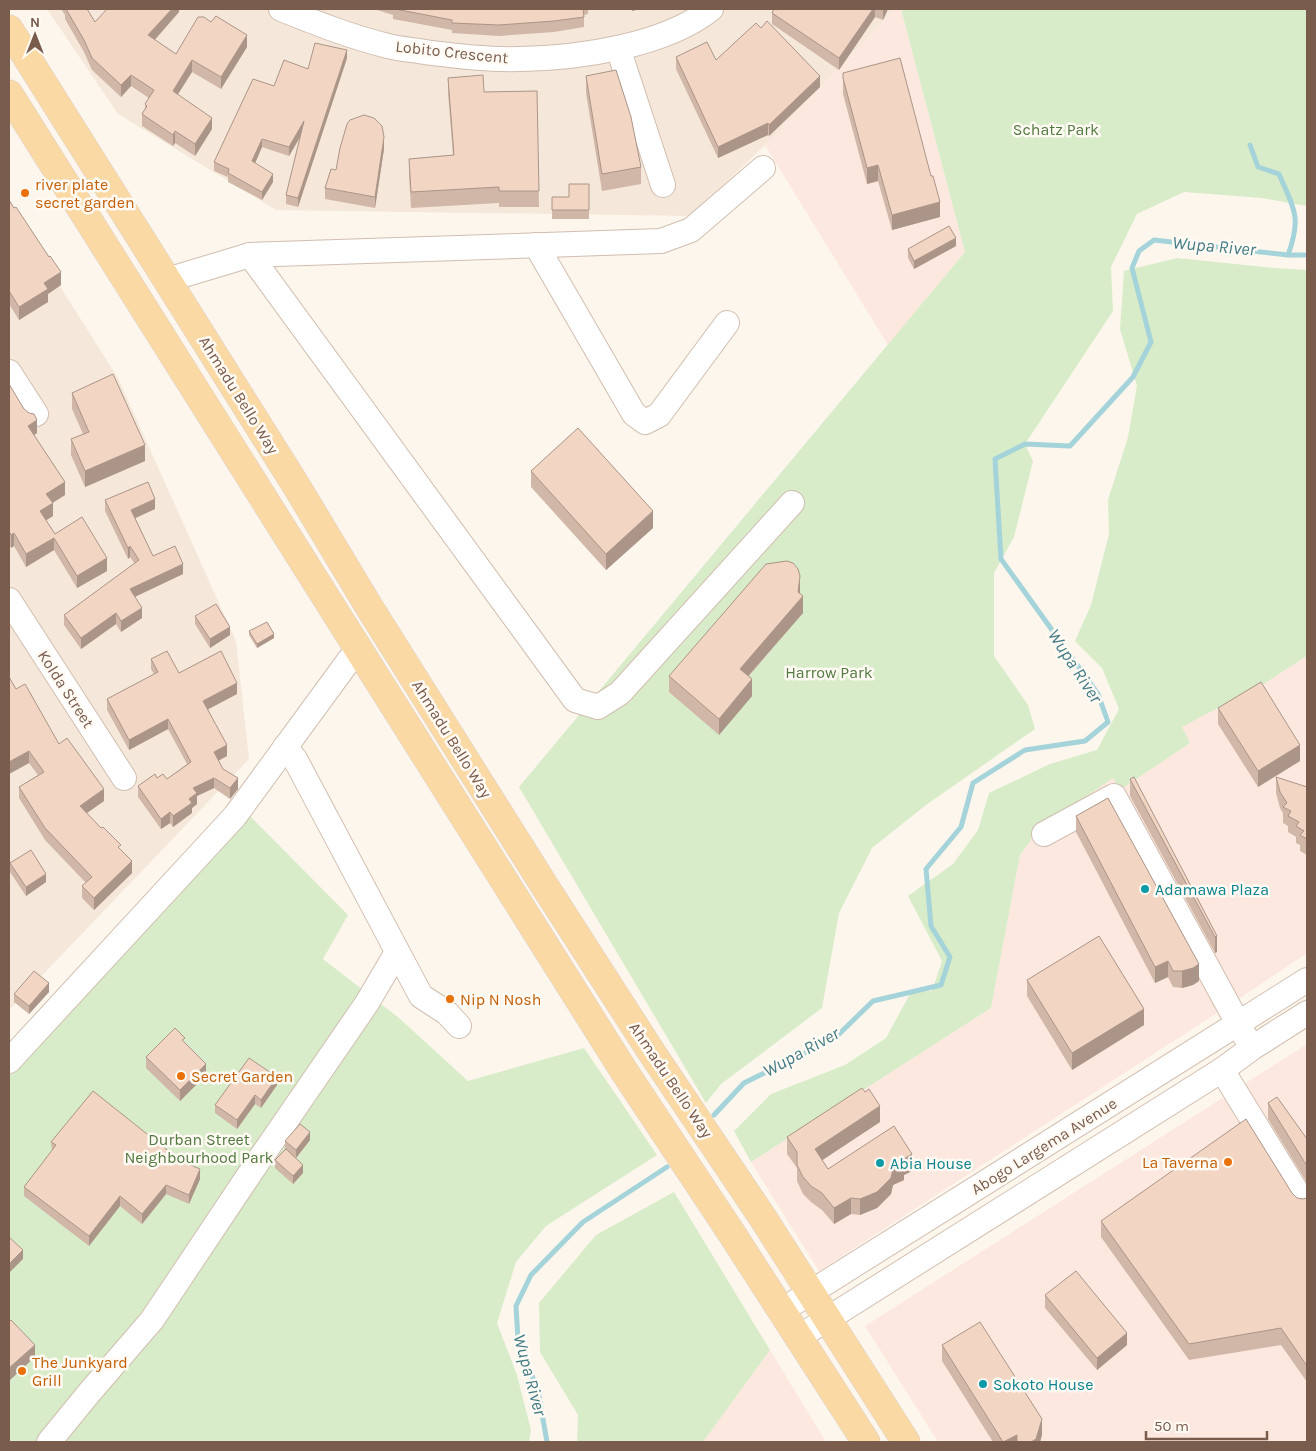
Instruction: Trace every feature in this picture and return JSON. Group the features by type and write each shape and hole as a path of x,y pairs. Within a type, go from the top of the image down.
{"main road":[{"name":"Ahmadu Bello Way","path":"9,29 297,488 371,610 652,1053 763,1218 906,1442"},
{"name":"Ahmadu Bello Way","path":"9,94 624,1071 866,1442"}],"street":[{"name":"Lobito Crescent","path":"281,9 338,31 390,46 461,56 519,59 618,48 663,35 697,20 711,9"},
{"path":"618,48 663,185"},
{"path":"167,280 260,255 661,241 691,230 763,168"},
{"path":"536,245 634,414 645,422 659,415 726,323"},
{"path":"260,255 575,700 598,707 620,693 792,503"},
{"path":"9,372 36,414"},
{"name":"Kolda Street","path":"9,600 124,778"},
{"path":"9,1061 235,816 358,648"},
{"path":"285,747 296,759 421,996 447,1013 459,1026"},
{"path":"1044,834 1114,796 1252,1048"},
{"path":"49,1442 152,1320 255,1166 368,1003 397,952"},
{"name":"Abogo Largema Avenue","path":"781,1311 1307,980"},
{"name":"Abogo Largema Avenue","path":"798,1337 1222,1070 1252,1048 1307,1013"},
{"path":"1222,1070 1303,1202"}],"shaded area":[{"path":"47,9 895,9 765,145 691,216 276,210 118,114"},
{"path":"895,9 901,9 965,252 888,345 765,145"},
{"path":"9,206 118,378 236,641 249,759 9,1010"},
{"path":"1307,656 1307,953 819,1271 751,1162 991,1008 1020,855 1039,828 1113,778 1120,789 1190,743 1181,727 1265,683"},
{"path":"1307,1044 1307,1442 938,1442 865,1326"},
{"path":"770,1350 826,1442 703,1442"}],"green space":[{"name":"Harrow Park","path":"901,9 1307,9 1307,206 1262,198 1184,192 1137,214 1111,267 1113,311 1025,444 1033,461 1014,537 994,573 994,656 1028,705 1035,729 926,805 872,848 839,913 822,1008 721,1084 706,1103 519,787 965,252"},
{"path":"1177,258 1307,270 1307,656 1265,683 1182,727 1190,743 1120,790 1113,778 1039,829 1020,855 991,1008 751,1162 734,1131 771,1094 845,1065 886,1038 911,992 932,991 942,961 908,896 953,864 978,830 989,793 1050,764 1097,750 1119,709 1102,668 1075,641 1091,605 1109,534 1108,500 1128,437 1137,386 1120,329 1124,271"},
{"name":"Durban Street Neighbourhood Park","path":"246,812 348,915 323,959 399,1018 468,1081 584,1048 657,1155 546,1226 516,1262 497,1323 517,1375 531,1430 529,1442 9,1442 9,1076"},
{"path":"674,1192 770,1350 703,1442 577,1442 578,1415 540,1352 539,1303 596,1235"}],"building":[{"path":"66,9 87,9 95,22 107,9 172,9 148,35 176,54 198,17 204,17 211,22 216,16 247,35 221,77 192,60 173,91 212,118 195,144 175,131 173,135 142,114 147,106 145,104 154,90 131,75 121,85 92,58"},
{"path":"395,9 583,9 584,17 499,25 452,23 452,20"},
{"path":"774,9 873,9 839,58 772,13"},
{"path":"767,21 820,76 769,125 768,123 718,147 676,57 707,42 716,60 756,23 761,28"},
{"path":"315,43 347,50 298,198 286,195 304,121 289,147 262,139 252,161 273,174 262,192 228,173 229,169 214,162 253,79 274,86 284,60 308,69"},
{"path":"900,58 931,176 933,176 940,202 892,215 878,165 867,168 843,73"},
{"path":"616,70 631,117 641,167 602,174 586,76"},
{"path":"483,75 484,92 537,91 539,191 499,191 499,187 411,192 409,159 454,155 448,78"},
{"path":"364,115 374,118 382,126 384,137 375,197 325,188 331,169 336,170 347,124 350,120"},
{"path":"569,184 589,184 589,210 552,210 552,197 569,197"},
{"path":"9,200 14,208 16,207 61,272 44,283 48,289 19,307 9,291"},
{"path":"949,226 956,238 914,261 908,249"},
{"path":"113,374 145,445 85,471 71,439 89,432 72,393"},
{"path":"9,384 24,409 34,414 37,420 28,426 65,482 46,494 53,503 40,511 55,534 82,517 107,558 77,576 54,538 26,554 14,533 11,535 9,531"},
{"path":"578,428 653,511 606,554 531,471"},
{"path":"148,482 155,499 131,510 153,556 175,546 183,564 130,589 142,608 121,621 116,613 81,638 64,615 139,560 130,546 128,548 105,500"},
{"path":"787,561 793,563 798,569 800,576 798,592 803,596 740,669 752,679 719,719 669,676 766,564"},
{"path":"216,604 230,627 210,639 195,616"},
{"path":"267,622 274,634 257,644 249,631"},
{"path":"167,651 179,673 221,651 237,683 203,701 227,745 214,752 223,769 238,778 230,788 214,778 193,788 197,793 189,799 192,803 173,816 170,812 161,819 138,786 155,774 157,778 163,774 167,779 191,762 168,719 129,740 107,699 158,672 151,659"},
{"path":"9,677 16,689 25,684 59,744 67,738 104,789 80,806 121,845 118,847 132,861 94,898 82,886 92,877 45,828 19,787 44,772 29,751 9,762"},
{"path":"1261,682 1300,745 1258,771 1218,708"},
{"path":"1134,777 1217,936 1215,937 1130,779"},
{"path":"1276,777 1307,787 1307,839 1300,835 1304,831 1296,826 1299,822 1288,816 1291,811 1283,807 1287,803 1280,792"},
{"path":"1108,798 1199,964 1193,968 1173,971 1168,961 1155,967 1076,816"},
{"path":"31,850 46,874 26,887 10,863"},
{"path":"1099,936 1144,1009 1072,1053 1027,980"},
{"path":"34,971 49,983 29,1006 14,994"},
{"path":"175,1028 185,1038 182,1040 206,1064 180,1090 146,1057"},
{"path":"249,1058 277,1077 261,1100 255,1095 237,1120 215,1105"},
{"name":"Abia House","path":"862,1088 865,1092 869,1089 880,1106 815,1149 828,1169 894,1126 912,1154 902,1160 904,1163 893,1169 891,1178 877,1192 860,1199 851,1198 834,1208 822,1193 811,1186 803,1177 797,1165 797,1152 787,1137"},
{"path":"93,1091 181,1161 200,1169 189,1195 166,1185 142,1214 120,1196 89,1236 24,1187 56,1145 51,1142"},
{"path":"1277,1097 1307,1139 1307,1166 1268,1103"},
{"path":"1246,1119 1292,1193 1297,1198 1307,1198 1307,1366 1281,1328 1189,1344 1101,1221"},
{"path":"300,1124 310,1132 296,1150 285,1141"},
{"path":"286,1149 303,1165 293,1176 275,1160"},
{"path":"9,1237 23,1250 9,1264"},
{"path":"1076,1271 1127,1333 1097,1358 1045,1295"},
{"path":"11,1320 35,1345 9,1368 9,1322"},
{"name":"Sokoto House","path":"980,1322 1042,1419 1036,1439 1031,1442 1017,1442 1017,1435 1003,1442 942,1345"}],"waterway":[{"path":"1250,145 1258,167 1279,174 1292,205 1295,231 1288,255"},
{"name":"Wupa River","path":"714,1115 744,1083 835,1038 873,1001 941,985 950,957 931,926 926,869 961,827 973,783 1025,750 1085,741 1108,722 1098,694 1001,559 995,459 1025,444 1070,446 1133,377 1151,342 1132,268 1139,251 1154,240 1288,255 1307,255"},
{"name":"Wupa River","path":"547,1442 538,1391 518,1340 516,1306 531,1275 583,1222 667,1167"}],"place":[{"name":"river plate secret garden","path":"25,193"},
{"name":"Adamawa Plaza","path":"1145,889"},
{"name":"Nip N Nosh","path":"450,999"},
{"name":"Secret Garden","path":"181,1076"},
{"name":"La Taverna","path":"1228,1162"},
{"name":"Abia House","path":"880,1163"},
{"name":"The Junkyard Grill","path":"22,1371"},
{"name":"Sokoto House","path":"983,1384"}],"park label":[{"name":"Schatz Park","path":"1056,129"}]}
